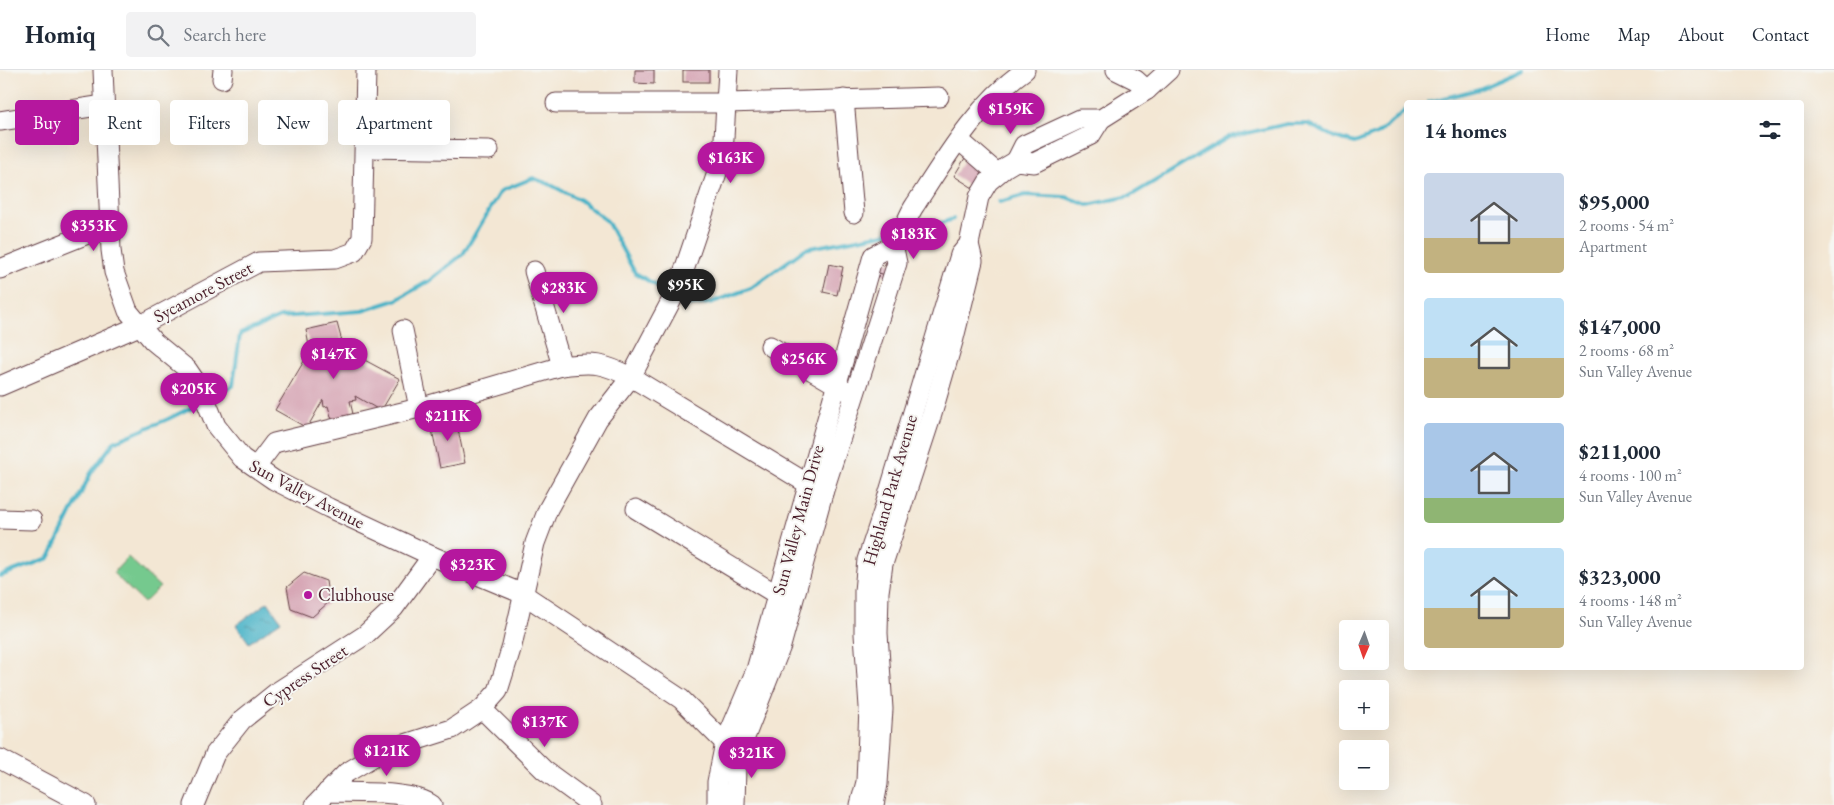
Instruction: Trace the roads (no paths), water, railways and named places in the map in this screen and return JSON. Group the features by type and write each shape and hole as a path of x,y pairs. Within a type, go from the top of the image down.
{"street":[{"name":"Sun Valley Avenue","path":"103,70 104,100"},
{"name":"Sycamore Street","path":"0,386 139,326 259,262 335,259 354,252 362,238 366,70"},
{"path":"321,798 346,773 383,751 452,729 482,709 498,691 506,670 535,543 548,509 598,418 631,377 664,319 678,288 723,155 728,70"},
{"name":"Sun Valley Main Drive","path":"717,805 717,782 781,646 785,600 815,488 836,384 873,256 895,241 913,207 959,140 985,107 1008,82 1026,70"},
{"path":"1116,70 1136,80 1147,90 1169,70"},
{"name":"Highland Park Avenue","path":"1016,161 1034,163 1091,135 1101,119 1147,90"},
{"path":"556,103 727,103 939,98"},
{"path":"844,99 854,213"},
{"path":"0,120 89,107"},
{"name":"Highland Park Avenue","path":"860,805 866,782 869,707 864,634 864,591 867,560 960,255 968,244 978,197 997,173 1016,161 1024,145 1080,118 1101,119"},
{"path":"1059,128 1067,146"},
{"path":"959,140 997,173"},
{"name":"Sun Valley Avenue","path":"106,145 114,272 128,311 153,341 187,369 202,391 216,426 242,458 274,480 313,500 432,556 524,594 681,698 732,747"},
{"path":"365,148 489,150"},
{"path":"0,269 110,224"},
{"name":"Sun Valley Main Drive","path":"815,488 854,395 897,263 895,241"},
{"name":"Highland Park Avenue","path":"874,805 878,784 883,709 878,633 879,592 883,564 932,414 954,338 973,261 968,244"},
{"path":"534,271 562,366"},
{"path":"403,330 419,408"},
{"path":"770,346 854,395"},
{"path":"256,467 274,443 419,408 562,366 605,364 631,377 815,488"},
{"path":"636,510 785,600"},
{"path":"0,519 32,520"},
{"name":"Cypress Street","path":"194,805 215,754 242,720 277,692 366,635 394,608 432,556"},
{"path":"482,709 544,770 592,805"},
{"name":"Sun Valley Main Drive","path":"732,747 736,767 735,805"},
{"path":"0,759 86,805"},
{"path":"321,798 395,794 428,801 432,805"}],"water":[{"path":"268,602 281,621 249,643 236,625"}],"waterway":[{"path":"1437,100 1479,89 1523,70"},
{"path":"999,202 1025,195 1066,197 1088,205 1130,196 1229,137 1287,124 1308,124 1334,137 1355,143 1377,134 1404,112"},
{"path":"210,397 233,386 240,334 280,317 362,311 396,300 429,281 463,254 501,191 533,178 580,200 607,221 635,273 669,293"},
{"path":"908,231 923,229 953,219"},
{"path":"680,299 690,305 710,303 751,288 805,249 894,232"},
{"path":"0,576 49,558 91,473 114,442 202,402"}],"place":[{"name":"Clubhouse","path":"308,595"}]}
